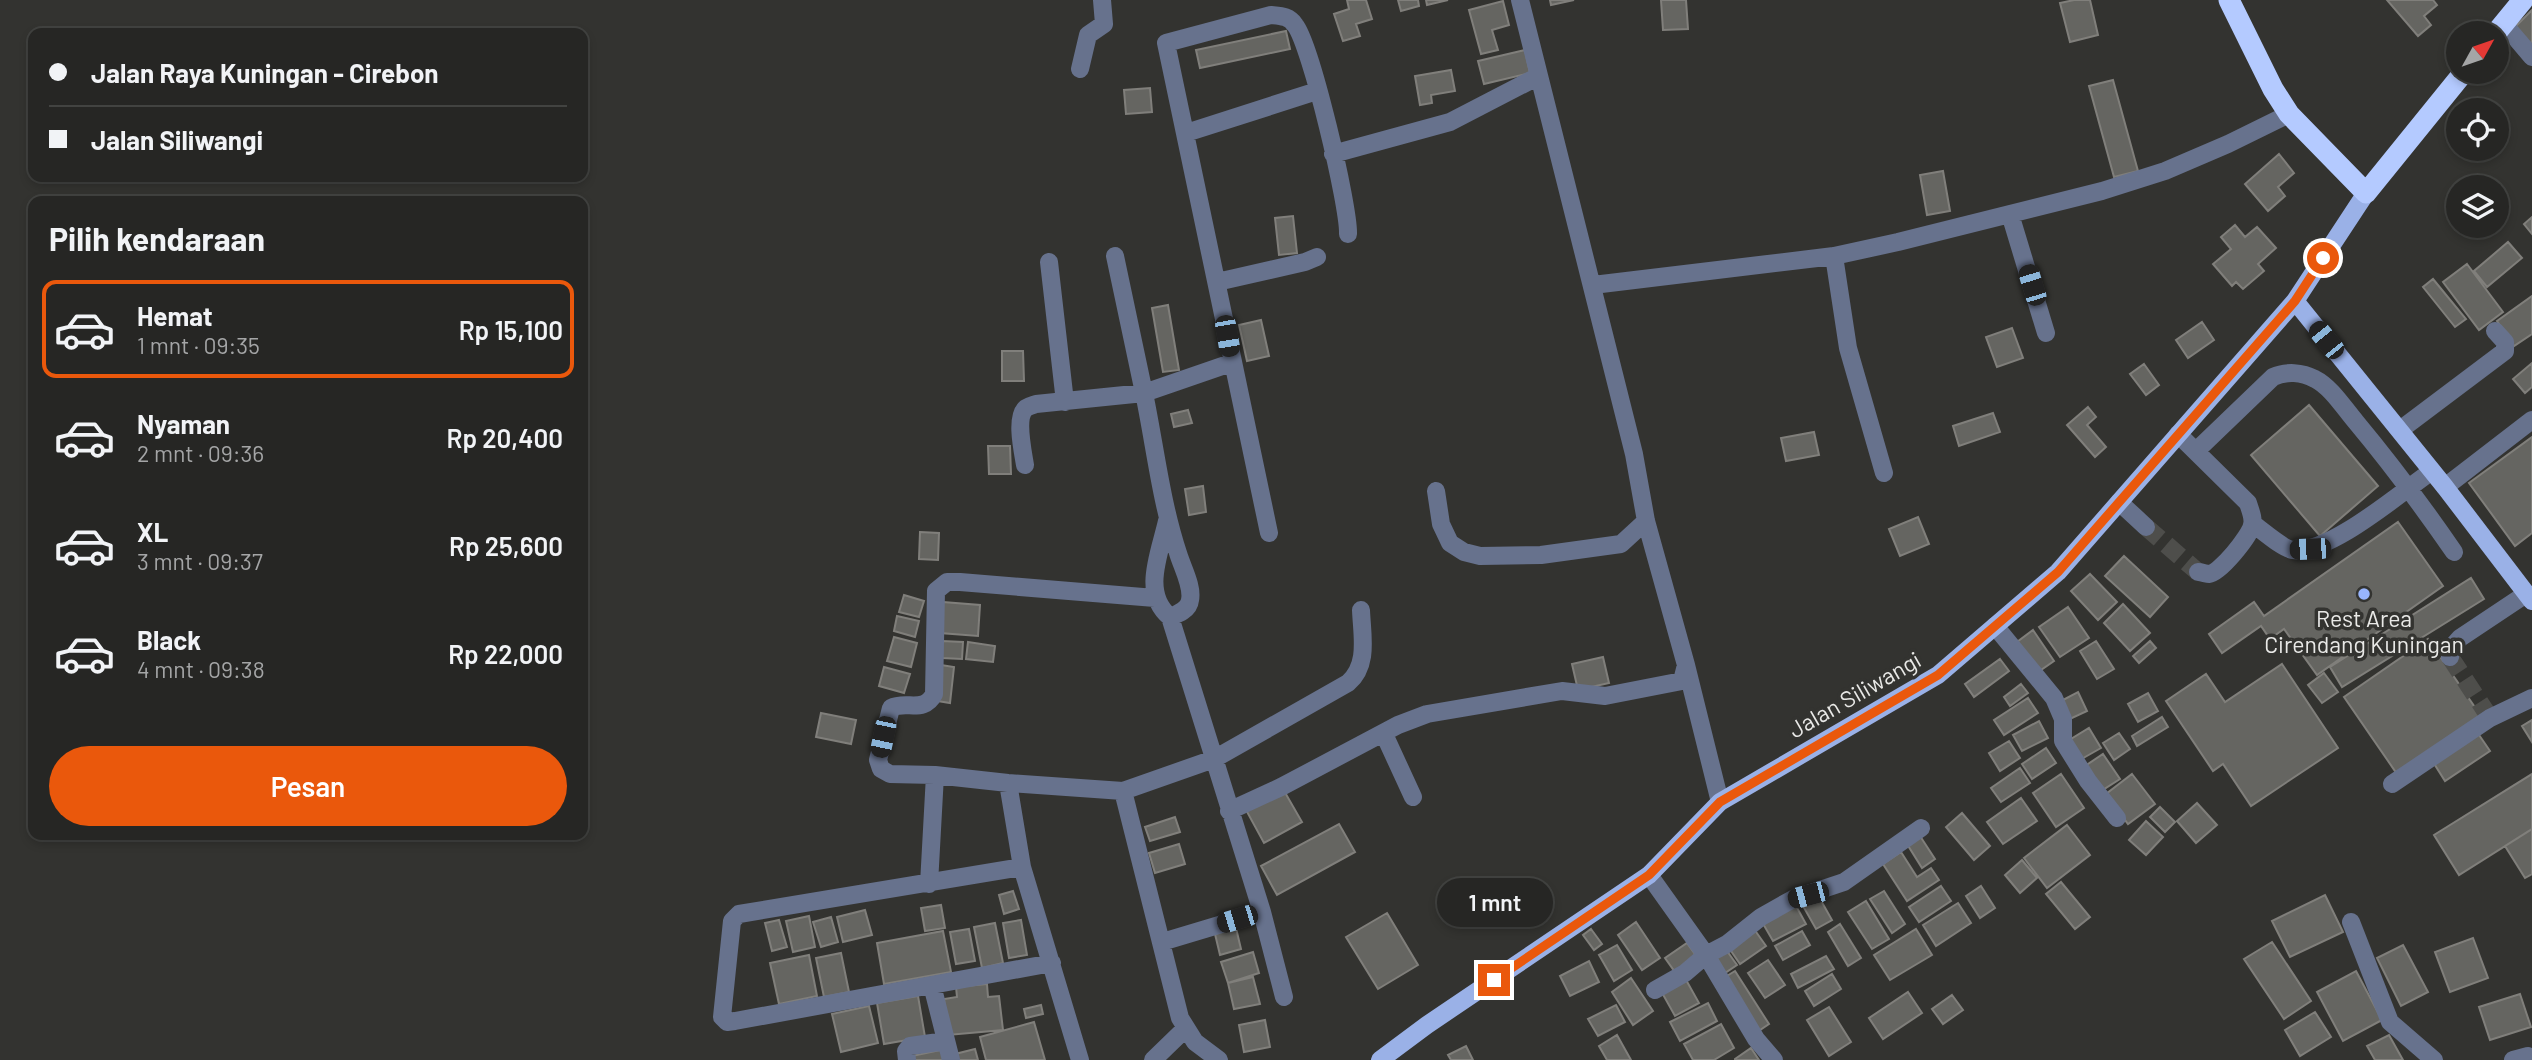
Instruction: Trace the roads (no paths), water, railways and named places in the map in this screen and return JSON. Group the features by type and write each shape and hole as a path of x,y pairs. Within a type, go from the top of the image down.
{"highway":[{"path":"2229,0 2273,89 2289,114 2365,193 2455,84"},
{"path":"2506,21 2523,0"}],"main road":[{"name":"Jalan Siliwangi","path":"1380,1060 1427,1025 1649,875 1720,802 1938,675 2058,572 2295,301 2365,193"},
{"path":"2295,301 2445,486 2529,597"}],"street":[{"path":"1080,69 1088,35 1104,24 1102,0"},
{"path":"1520,0 1634,454 1646,521 1720,802"},
{"path":"1269,533 1231,363 1217,282 1166,43 1271,15 1283,16 1297,26 1333,154 1345,204 1348,234"},
{"path":"2510,38 2532,57"},
{"path":"1333,154 1450,122 1539,76"},
{"path":"1186,133 1317,91"},
{"path":"1593,285 1834,256 1898,242 2102,191 2165,171 2289,114"},
{"path":"2010,214 2046,333"},
{"path":"1115,256 1167,521 1189,586 1191,600 1188,607 1170,617"},
{"path":"1834,256 1848,348 1884,473"},
{"path":"1217,282 1317,257"},
{"path":"1049,261 1065,402"},
{"path":"2400,430 2505,351 2505,342 2495,331"},
{"path":"1025,465 1021,416 1026,408 1037,404 1143,393 1231,363"},
{"path":"2196,451 2273,377 2282,373 2296,373 2316,379 2409,486 2454,552"},
{"path":"2445,486 2532,420"},
{"path":"2178,434 2248,503 2253,524 2247,537 2216,571 2209,574 2198,572"},
{"path":"2253,524 2290,550 2310,549 2353,528 2432,471"},
{"path":"1436,491 1441,524 1450,543 1464,552 1480,556 1541,555 1620,544 1646,521"},
{"path":"2119,502 2146,527"},
{"path":"1167,521 1153,584 1155,597 1170,617 1262,912 1284,997"},
{"path":"1155,597 960,582 942,584 936,591 934,694 931,701 921,706 896,705 891,708 878,760 881,769 890,774 935,775 1123,791 1214,759 1348,683 1356,676 1361,665 1361,610"},
{"path":"2450,657 2452,648 2460,638 2529,597"},
{"path":"1995,626 2053,698 2063,719 2063,741 2088,781 2117,818"},
{"path":"1229,811 1398,725 1427,714 1562,691 1605,696 1682,681 1686,665"},
{"path":"2392,784 2490,718 2532,698"},
{"path":"1384,734 1413,797"},
{"path":"929,884 935,775"},
{"path":"1009,783 1022,867 1080,1060"},
{"path":"1123,791 1180,1018 1195,1042 1219,1060"},
{"path":"1655,990 1685,973 1761,917 1793,899 1844,882 1921,828"},
{"path":"1022,867 739,914 732,921 722,1017 727,1022 734,1021 1052,964"},
{"path":"1649,875 1706,955 1756,1039 1774,1060"},
{"path":"1162,942 1262,912"},
{"path":"2351,922 2390,1022 2434,1060"},
{"path":"932,985 951,1060"},
{"path":"1153,1060 1185,1029"},
{"path":"907,1060 906,1051 910,1046 946,1041"}],"tunnel":[{"path":"2146,527 2198,572"},
{"path":"2450,657 2490,718"}],"place":[{"name":"Rest Area Cirendang Kuningan","path":"2364,594"}]}
